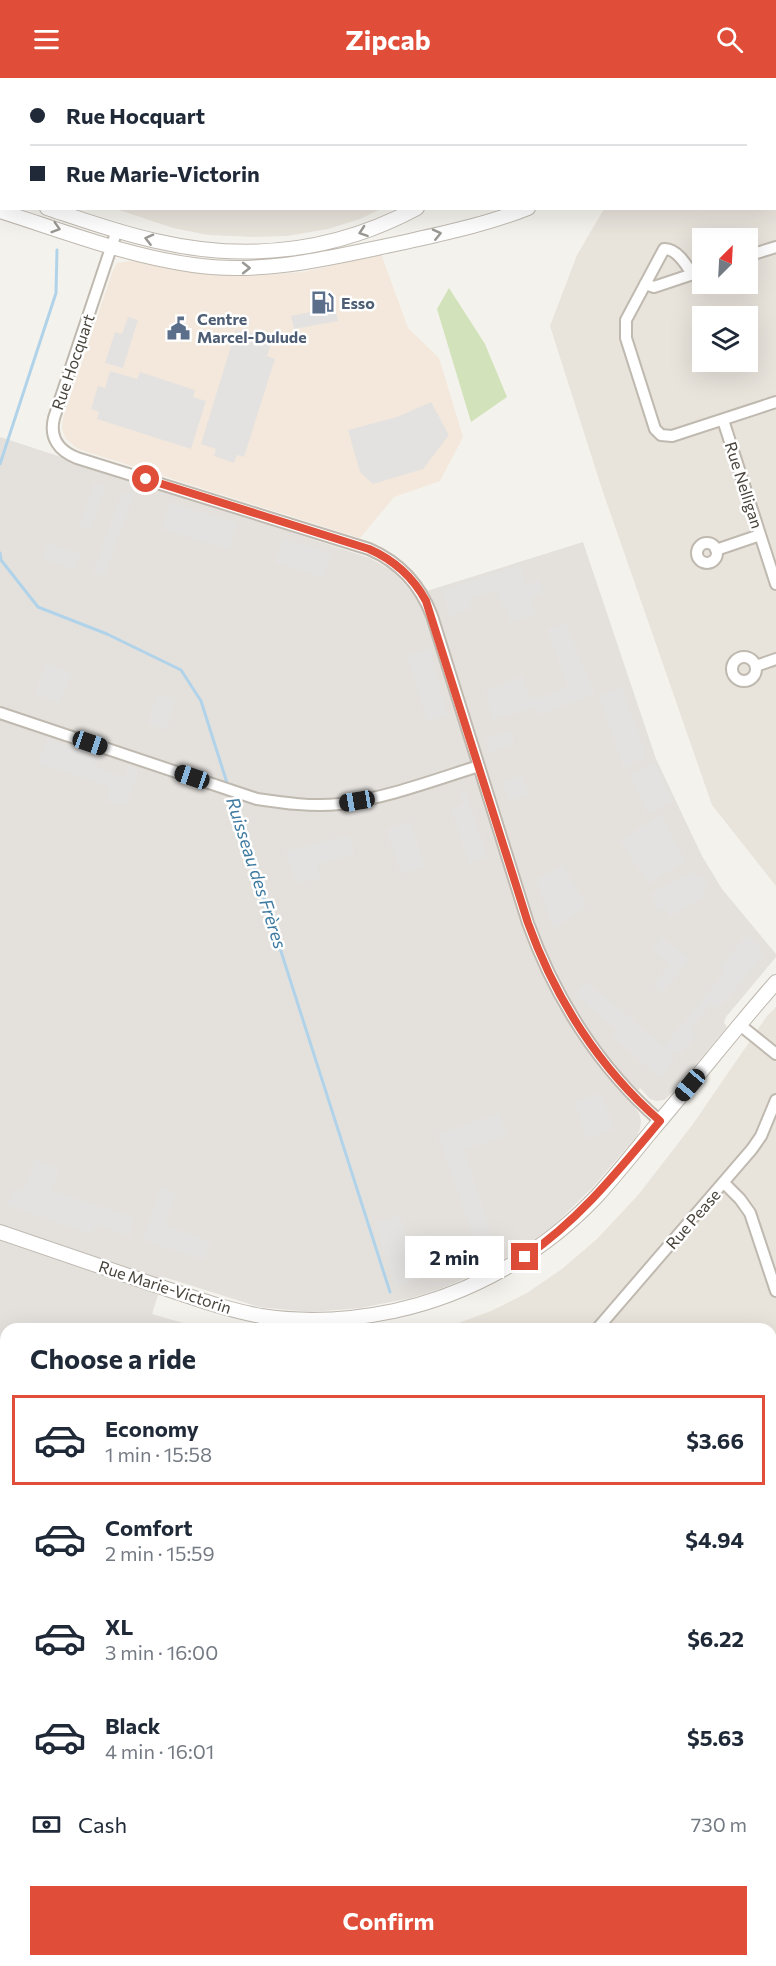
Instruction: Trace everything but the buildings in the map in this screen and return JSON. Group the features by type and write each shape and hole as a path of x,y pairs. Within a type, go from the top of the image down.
{"street":[{"path":"53,210 155,241 210,250 257,252 291,250 330,242 358,234 412,210"},
{"path":"0,211 153,258 233,268 288,266 352,254 490,215 517,210"},
{"name":"Rue Hocquart","path":"117,230 54,418 52,430 58,446 64,452 77,458 369,549 396,565 418,588 429,608 528,923 548,973 566,1007 592,1044 640,1102 660,1121"},
{"path":"758,253 776,247"},
{"path":"692,269 672,250 665,249 660,253 626,320 624,331 655,429 661,435 669,436 776,402"},
{"path":"288,266 291,250"},
{"path":"645,284 654,286 692,274"},
{"name":"Rue Nelligan","path":"723,420 776,584"},
{"path":"716,550 760,535"},
{"path":"756,666 776,659"},
{"path":"0,713 256,799 296,805 339,804 375,798 479,766"},
{"name":"Rue Marie-Victorin","path":"0,1232 204,1302 239,1311 293,1320 381,1314 453,1293 502,1271 544,1244 597,1196 776,982"},
{"path":"740,1025 776,1054"},
{"name":"Rue Pease","path":"602,1323 756,1145 776,1100"},
{"path":"724,1183 750,1213 776,1291"}],"shaded area":[{"path":"119,210 379,210 360,219 328,229 287,236 208,235 173,228"},
{"path":"603,210 776,210 776,886 712,805 602,489 550,326 577,255"},
{"path":"381,254 408,328 439,358 463,437 440,481 394,497 360,538 78,449 66,439 62,429 63,418 117,263 131,261 197,273 248,276 304,272"},
{"path":"335,307 338,321 294,329 291,316"},
{"path":"128,317 138,320 123,368 105,363 115,332 122,334"},
{"path":"236,330 273,337 267,356 275,359 244,457 237,455 234,463 214,456 216,449 201,444"},
{"path":"110,371 137,379 140,372 195,390 193,397 206,401 191,449 97,419 99,412 91,409 98,386 105,388"},
{"path":"431,402 449,435 423,469 373,484 360,472 348,430 397,417"},
{"path":"0,437 370,558 394,572 414,595 583,542 656,759 702,856 722,889 776,954 776,957 726,1017 724,1023 727,1027 664,1100 650,1099 640,1088 629,1100 639,1113 641,1121 637,1136 592,1188 553,1226 526,1246 483,1271 440,1289 411,1298 360,1308 310,1312 259,1307 164,1277 152,1314 183,1323 0,1323"},
{"path":"94,482 106,486 91,530 79,525"},
{"path":"122,492 134,494 105,576 92,573"},
{"path":"169,502 238,523 229,550 162,529"},
{"path":"283,538 332,553 324,578 275,563"},
{"path":"47,543 81,554 76,570 42,559"},
{"path":"520,565 526,584 539,580 544,594 531,598 536,615 510,623 506,609 502,607 496,591 469,600 472,609 450,617 442,590"},
{"path":"566,623 595,694 539,715 535,708 492,720 486,690 522,676 532,700 568,687 547,629"},
{"path":"430,648 448,716 427,721 406,655"},
{"path":"46,663 72,673 59,704 35,694"},
{"path":"622,686 647,757 624,768 598,696"},
{"path":"157,694 176,699 167,730 148,724"},
{"path":"511,730 514,745 490,753 485,738"},
{"path":"47,738 99,757 97,768 124,777 129,765 139,769 126,807 106,801 109,787 38,764"},
{"path":"655,763 673,801 648,814 629,773"},
{"path":"522,776 530,795 508,801 502,781"},
{"path":"465,789 488,858 469,864 451,808 463,804 459,791"},
{"path":"660,814 686,861 648,884 620,841"},
{"path":"410,821 425,867 401,874 386,829"},
{"path":"349,835 354,855 317,864 320,878 295,884 286,851"},
{"path":"563,865 587,906 553,929 536,879"},
{"path":"692,872 697,878 703,875 709,884 702,889 706,896 670,917 665,908 658,912 650,894"},
{"path":"662,936 690,959 662,993 653,985 669,965 651,950"},
{"path":"746,936 761,946 759,949 765,954 718,1009 711,1004 690,1030 696,1036 681,1054 675,1049 672,1056 674,1062 661,1078 611,1036 616,1030 575,995 586,981 664,1046 724,973 719,968"},
{"path":"776,1007 776,1323 458,1323 491,1311 527,1293 562,1269 597,1239 639,1194 693,1124 767,1016"},
{"path":"601,1093 614,1129 587,1139 574,1102"},
{"path":"499,1113 508,1137 464,1149 494,1243 477,1249 437,1134"},
{"path":"35,1159 59,1168 52,1191 134,1217 130,1237 96,1225 91,1234 7,1205 13,1189 23,1190"},
{"path":"160,1187 176,1193 165,1225 211,1242 204,1260 142,1240"},
{"path":"400,1215 421,1277 395,1288 375,1222"}],"green space":[{"path":"449,288 485,344 507,397 471,422 437,309"}],"waterway":[{"name":"Ruisseau des Frères","path":"0,464 56,293 57,250"},
{"name":"Ruisseau des Frères","path":"0,553 1,560 38,607 107,634 181,670 201,701 228,786"},
{"name":"Ruisseau des Frères","path":"230,792 390,1292"}],"place":[{"name":"Esso","path":"323,303"},
{"name":"Centre Marcel-Dulude","path":"179,328"}],"route":[{"path":"146,479 376,552 402,570 413,581 426,601 540,957 566,1007 592,1044 637,1099 660,1121 597,1196 563,1228 525,1257"}]}
